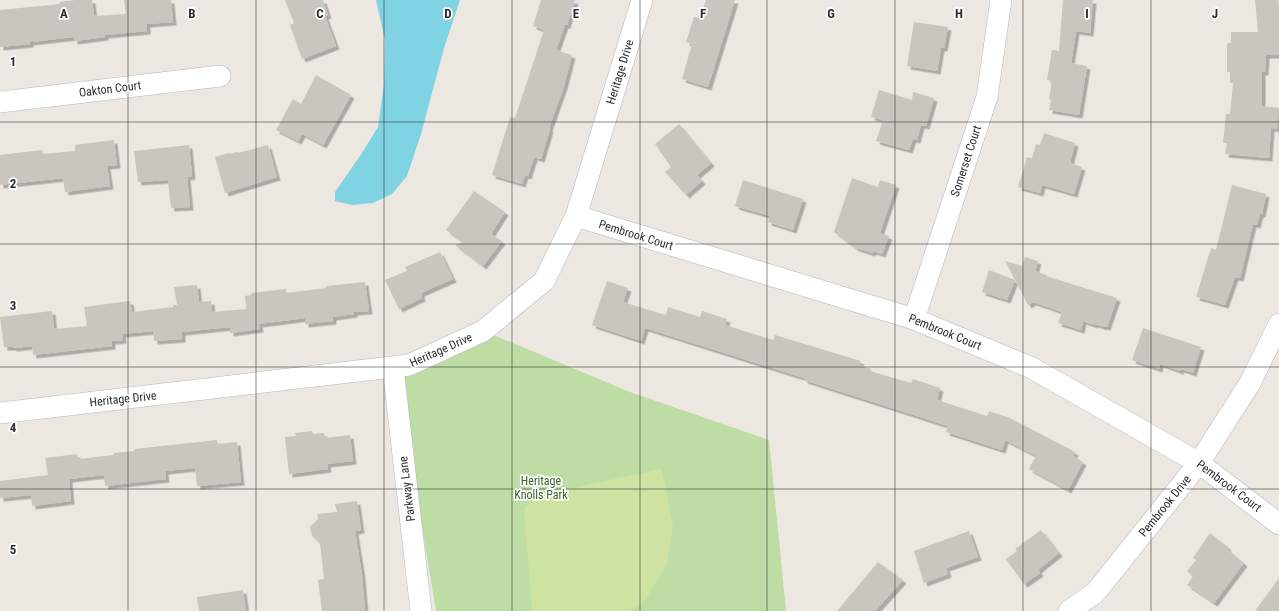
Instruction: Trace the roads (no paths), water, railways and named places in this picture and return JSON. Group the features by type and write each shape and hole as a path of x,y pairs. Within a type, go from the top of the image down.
{"street":[{"name":"Heritage Drive","path":"0,413 409,366 483,331 544,281 576,216 642,0"},
{"name":"Somerset Court","path":"914,318 987,97 1001,0"},
{"name":"Oakton Court","path":"0,102 220,76"},
{"name":"Pembrook Court","path":"576,216 914,318 1032,368 1200,462 1279,524"},
{"name":"Pembrook Drive","path":"1069,611 1095,593 1200,462 1250,383 1279,324"},
{"name":"Parkway Lane","path":"393,368 421,611"}],"water":[{"path":"376,0 460,0 444,48 421,134 407,176 392,194 373,203 352,205 335,201 335,192 378,127 384,85 385,40"}],"park label":[{"name":"Heritage Knolls Park","path":"541,488"}]}
